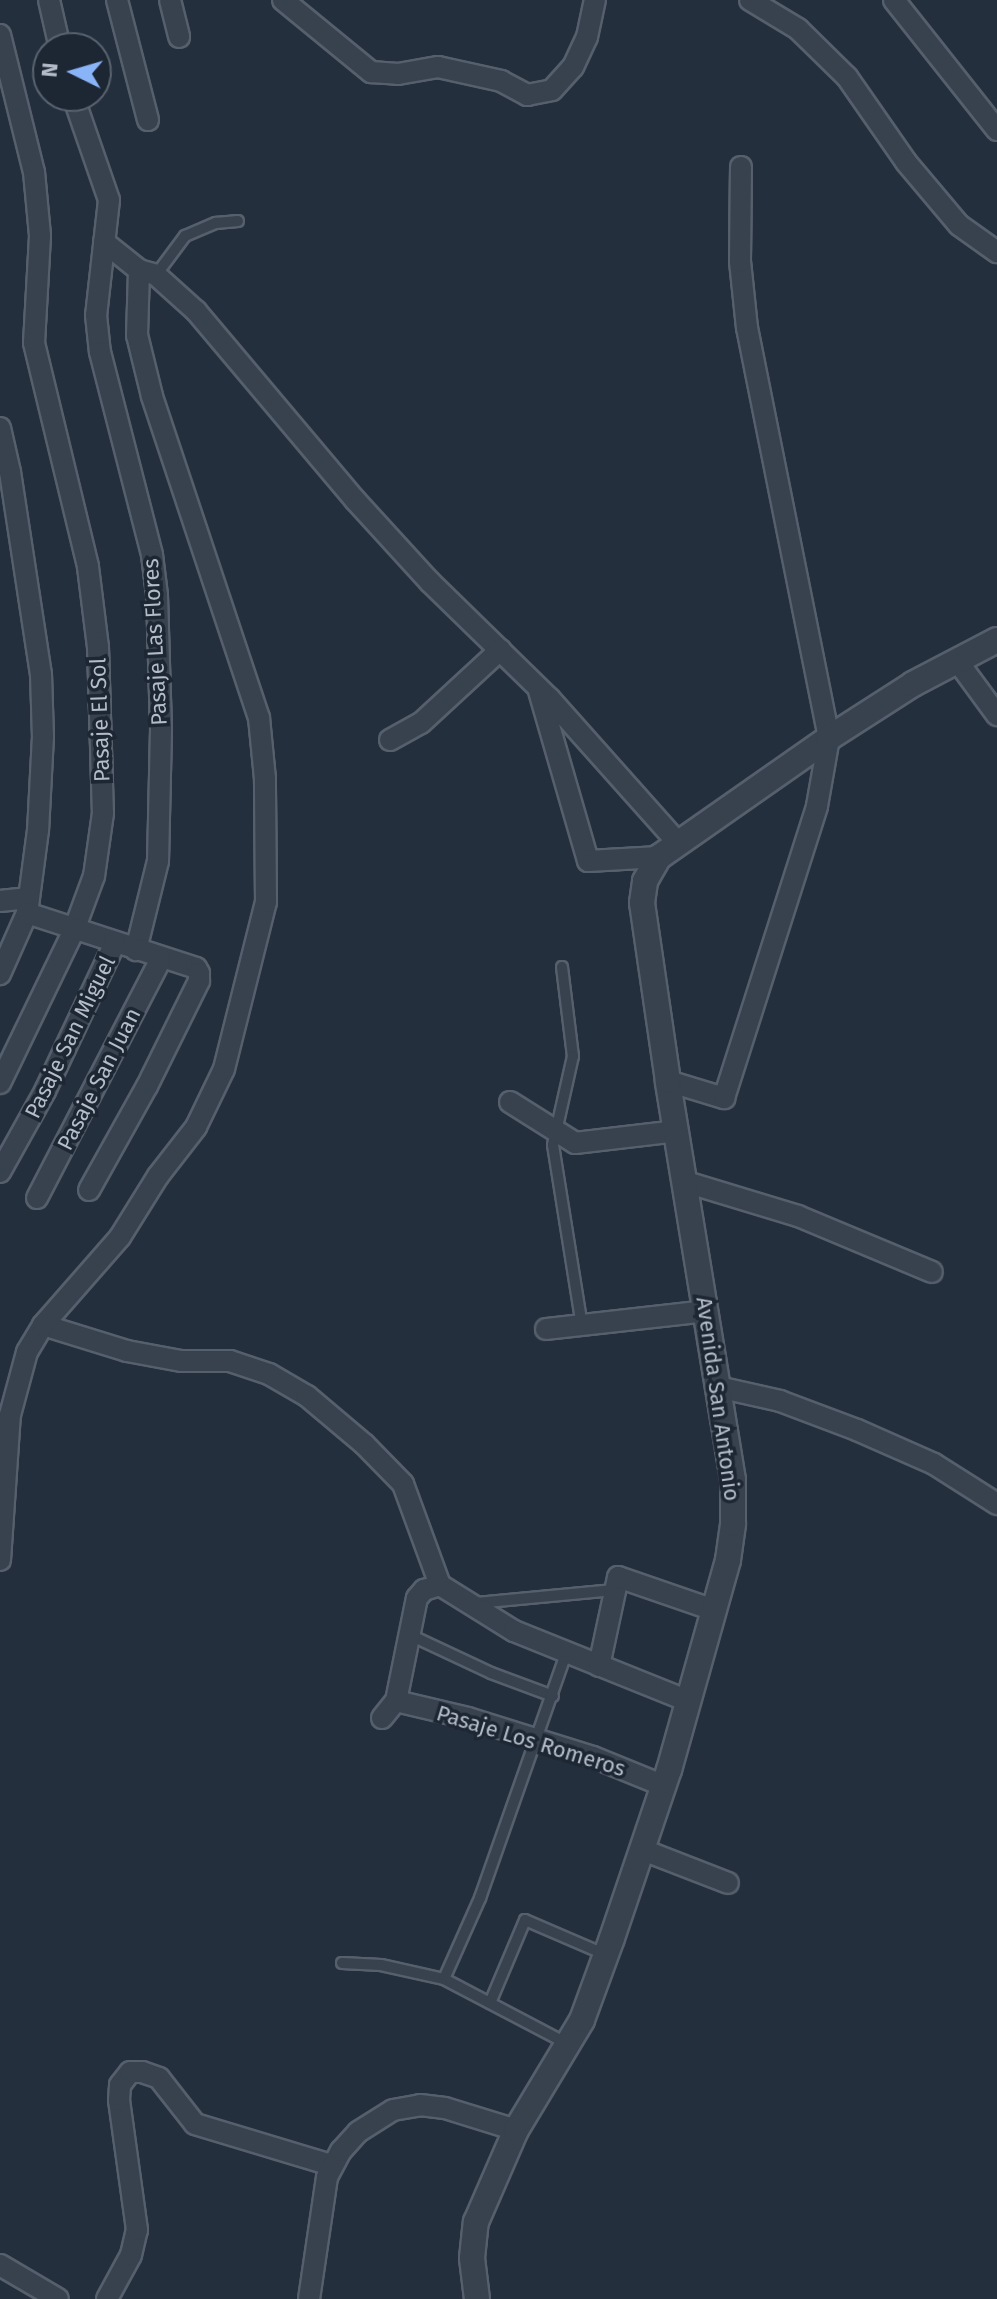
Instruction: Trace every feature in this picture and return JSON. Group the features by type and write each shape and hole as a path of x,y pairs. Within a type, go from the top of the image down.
{"street":[{"path":"49,0 56,32"},
{"path":"117,0 148,120"},
{"path":"170,0 179,37"},
{"path":"283,0 371,72 398,74 438,67 501,81 527,95 552,90 573,67 587,37 595,0"},
{"path":"751,0 798,29 847,77 906,162 959,225 997,252"},
{"path":"894,0 997,130"},
{"name":"Pasaje El Sol","path":"0,35 34,172 40,236 34,343 88,567 98,647 103,813 94,876 74,930 0,1083"},
{"name":"Pasaje Las Flores","path":"79,112 109,200 96,315 100,352 152,555 157,595 161,730 158,861 136,950"},
{"path":"668,1081 724,1098 817,806 829,738 747,328 740,261 741,167"},
{"path":"104,242 196,311 355,500 538,687 669,850"},
{"path":"0,1560 10,1415 27,1352 43,1325 120,1237 158,1176 196,1127 224,1069 266,902 265,779 259,718 152,396 137,335 148,273"},
{"path":"0,428 9,532 41,674 43,736 38,830 28,905 0,974"},
{"path":"538,687 588,861 669,850 829,738 913,684 997,640"},
{"path":"390,740 421,723 500,650"},
{"path":"958,662 997,715"},
{"name":"Avenida San Antonio","path":"477,2299 472,2258 476,2222 516,2130 582,2020 664,1786 728,1560 735,1501 642,903 645,881 669,850"},
{"path":"0,901 28,905 74,930 196,968 199,981 89,1190"},
{"name":"Pasaje San Miguel","path":"0,1172 45,1091 115,943"},
{"name":"Pasaje San Juan","path":"37,1198 161,959"},
{"path":"510,1102 575,1143 677,1131"},
{"path":"686,1182 798,1216 932,1272"},
{"path":"546,1329 706,1311"},
{"path":"43,1325 127,1351 181,1361 230,1361 269,1374 307,1396 364,1444 403,1484 440,1585 514,1631 688,1701"},
{"path":"718,1387 780,1401 857,1430 934,1464 997,1504"},
{"path":"599,1666 617,1583 714,1610"},
{"path":"382,1718 396,1701 417,1598 424,1590 440,1585"},
{"name":"Pasaje Los Romeros","path":"396,1701 468,1718 593,1757 664,1786"},
{"path":"643,1850 728,1883"},
{"path":"107,2299 131,2255 137,2230 119,2100 120,2085 130,2072 142,2072 159,2078 195,2124 331,2165"},
{"path":"309,2299 322,2198 331,2165 350,2140 368,2124 407,2107 445,2108 516,2130"},
{"path":"3,2273 58,2299"}],"lane":[{"path":"148,273 185,236 216,223 238,221"},
{"path":"562,967 573,1056 553,1145 582,1326"},
{"path":"471,1604 617,1583"},
{"path":"410,1635 491,1673 553,1696"},
{"path":"444,1979 480,1898 538,1742 566,1654"},
{"path":"490,2003 525,1920 606,1955"},
{"path":"342,1963 381,1965 444,1979 567,2044"}]}
